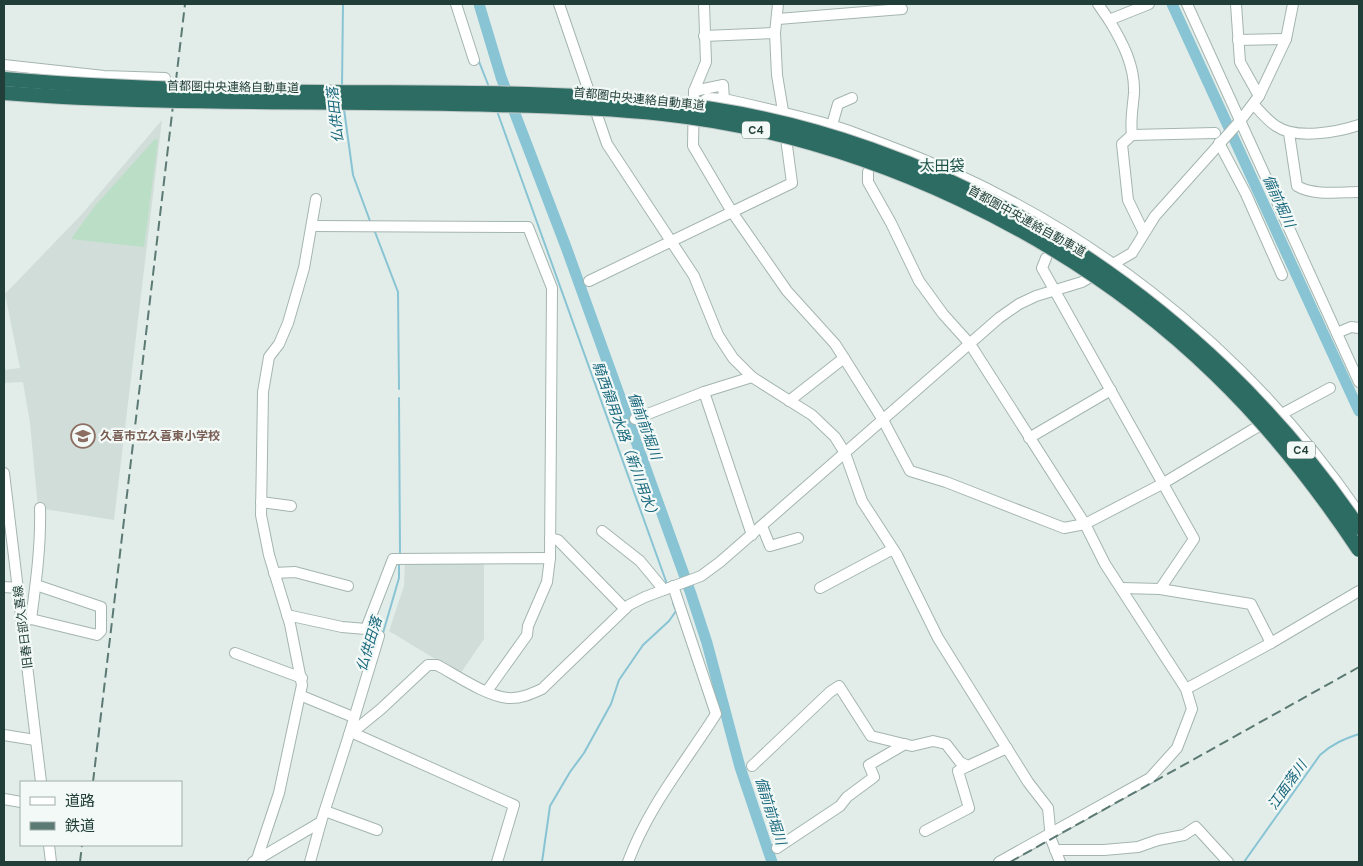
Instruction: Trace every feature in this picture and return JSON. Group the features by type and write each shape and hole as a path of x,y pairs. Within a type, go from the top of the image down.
{"highway":[{"name":"首都圏中央連絡自動車道","path":"4,79 188,91 469,93 623,99 715,110 837,139 937,176 999,206 1050,233 1120,280 1192,338 1265,408 1316,467 1359,528"},
{"name":"首都圏中央連絡自動車道","path":"4,93 176,102 438,103 622,110 667,114 746,128 838,152 930,186 992,216 1044,245 1138,309 1202,362 1253,413 1313,484 1359,550"}],"street":[{"path":"456,4 474,60"},
{"path":"559,4 607,144 673,241 694,276 718,335 733,358 752,377 812,415 835,437 845,453 862,501 893,550 938,638 1028,782 1048,808 1055,850 1060,862"},
{"path":"704,4 706,62 694,91 693,146 732,212 786,291 835,344 883,420 910,471 946,482 1064,528 1085,524 1162,484 1330,388"},
{"path":"588,281 792,183 784,112 777,75 775,33 778,19 778,4"},
{"path":"1098,4 1124,45 1130,65 1134,93 1130,111 1132,135"},
{"path":"1109,20 1148,4"},
{"path":"1187,4 1359,382"},
{"path":"1236,4 1240,62 1257,100 1276,126 1289,133 1330,132 1359,125"},
{"path":"351,734 432,664 487,691 508,698 526,696 542,689 625,609 645,597 693,580 720,562 970,344 1019,304 1082,282 1132,253 1155,216 1217,138 1240,121 1257,100 1286,40 1293,4"},
{"path":"778,19 902,9"},
{"path":"704,36 775,33"},
{"path":"1238,40 1286,40"},
{"path":"4,65 104,76 165,78"},
{"path":"694,91 724,84 724,100"},
{"path":"694,108 708,98 724,100 784,112 834,126 949,170 1028,210 1072,236 1115,264 1167,303 1227,356 1283,414 1314,451 1359,512"},
{"path":"852,98 838,104 834,126 840,141 854,160 852,166"},
{"path":"1289,133 1297,186 1303,190 1359,192"},
{"path":"1144,233 1127,193 1122,144 1132,135 1217,138"},
{"path":"1217,138 1246,194 1282,275"},
{"path":"868,172 868,182 891,223 919,281 943,314 970,344 1085,524 1105,564 1186,689 1192,709 1177,748 1150,778 999,862"},
{"path":"255,861 279,793 302,696 302,678 287,615 274,573 261,515 263,392 269,357 279,344 288,323 304,268 316,199"},
{"path":"1014,237 1028,210"},
{"path":"312,226 528,227 552,288 550,558 547,582 528,626 527,635 487,691"},
{"path":"1046,258 1042,268 1194,539 1160,589"},
{"path":"1337,333 1351,327 1359,328"},
{"path":"1190,366 1194,363 1214,368 1227,356"},
{"path":"789,401 844,358"},
{"path":"635,419 704,392 752,377"},
{"path":"1029,438 1111,390"},
{"path":"704,392 752,535"},
{"name":"旧春日部久喜線","path":"4,473 18,588 26,620 35,740 41,781"},
{"path":"261,502 291,506"},
{"path":"36,585 102,607 101,631 97,635 26,620 36,585 40,549 40,508"},
{"path":"762,526 770,546 798,538"},
{"path":"602,531 640,561 669,588 716,714 660,797 645,824 628,862"},
{"path":"550,538 558,540 625,609"},
{"path":"820,588 893,550"},
{"path":"366,629 393,559 550,558"},
{"path":"274,573 294,572 348,586"},
{"path":"4,587 18,588"},
{"path":"1122,588 1160,589 1251,604 1271,643"},
{"path":"1186,689 1271,643 1359,591"},
{"path":"287,615 342,627 366,629 379,636 353,717 351,734 321,822 310,862"},
{"path":"235,653 302,678"},
{"path":"752,766 830,692 839,686 871,736 912,746 933,741 946,744 960,762 968,766"},
{"path":"302,696 353,717"},
{"path":"351,734 514,805 497,862"},
{"path":"4,735 35,740"},
{"path":"777,848 840,806 847,797 874,777 869,765 905,744"},
{"path":"925,831 969,808 958,772 1007,748"},
{"path":"4,799 20,802"},
{"path":"325,811 377,830"},
{"path":"255,861 321,822"},
{"path":"1055,850 1104,850 1138,847 1158,840 1184,835 1196,827 1228,862"},
{"path":"49,846 51,862"}],"shaded area":[{"path":"162,120 114,520 38,508 30,423 23,382 4,383 4,370 20,368 5,294 82,214"},
{"path":"405,562 484,563 484,639 460,674 389,631 404,586"}],"green space":[{"path":"155,139 158,140 144,247 71,239 95,206"}],"waterway":[{"name":"仏供田落","path":"342,87 343,4"},
{"name":"備前前堀川","path":"479,4 501,77 566,247 691,594 707,643 740,767 772,862"},
{"name":"備前堀川","path":"1172,4 1359,411"},
{"name":"騎西領用水路（新川用水）","path":"478,59 489,87"},
{"name":"仏供田落","path":"344,109 353,175 370,221"},
{"name":"騎西領用水路（新川用水）","path":"497,111 667,584"},
{"name":"仏供田落","path":"375,232 398,292 399,389"},
{"name":"仏供田落","path":"399,398 400,554"},
{"name":"仏供田落","path":"383,633 399,578 399,564"},
{"name":"騎西領用水路（新川用水）","path":"542,862 550,806 570,772 584,753 611,704 619,680 643,645 669,621 676,611 673,603"},
{"name":"江面落川","path":"1244,862 1320,755 1338,742 1359,734"}],"railway":[{"path":"93,781 185,4"},
{"path":"1010,862 1359,667"},
{"path":"80,862 82,846"}],"place":[{"name":"久喜市立久喜東小学校","path":"83,436"}],"district":[{"name":"太田袋","path":"942,166"}]}
